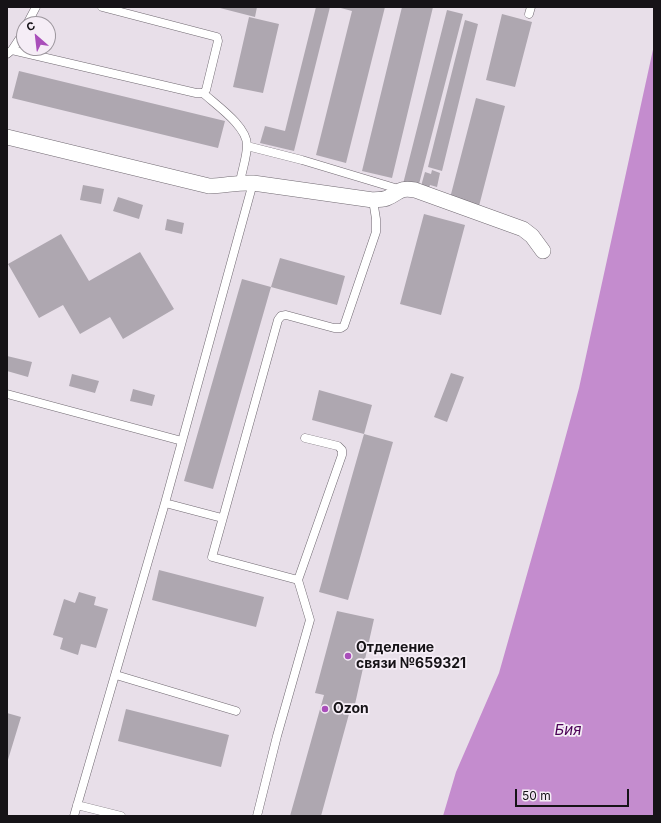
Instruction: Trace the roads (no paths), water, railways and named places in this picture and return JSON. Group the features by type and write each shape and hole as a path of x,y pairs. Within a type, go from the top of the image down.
{"street":[{"path":"7,137 209,186 246,182 374,200 386,198 398,190 405,188 415,190 523,229 532,236 543,251"}],"lane":[{"path":"102,7 217,36 218,41 206,90 203,93"},
{"path":"16,43 10,52 203,93 241,128 246,139 247,146 246,182 182,441 116,675 74,816"},
{"path":"247,146 302,160 394,188"},
{"path":"298,580 212,557 278,320 281,316 286,315 334,328 341,328 344,326 376,232 374,200"},
{"path":"7,394 182,441"},
{"path":"256,816 310,620 298,580 342,455 342,450 338,446 305,438"},
{"path":"165,503 222,518"},
{"path":"116,675 236,711"},
{"path":"77,805 121,816"}],"water":[{"name":"Бия","path":"654,45 654,816 443,816 456,772 499,673 579,388"}],"place":[{"name":"Отделение связи №659321","path":"348,656"},
{"name":"Ozon","path":"325,709"}]}
